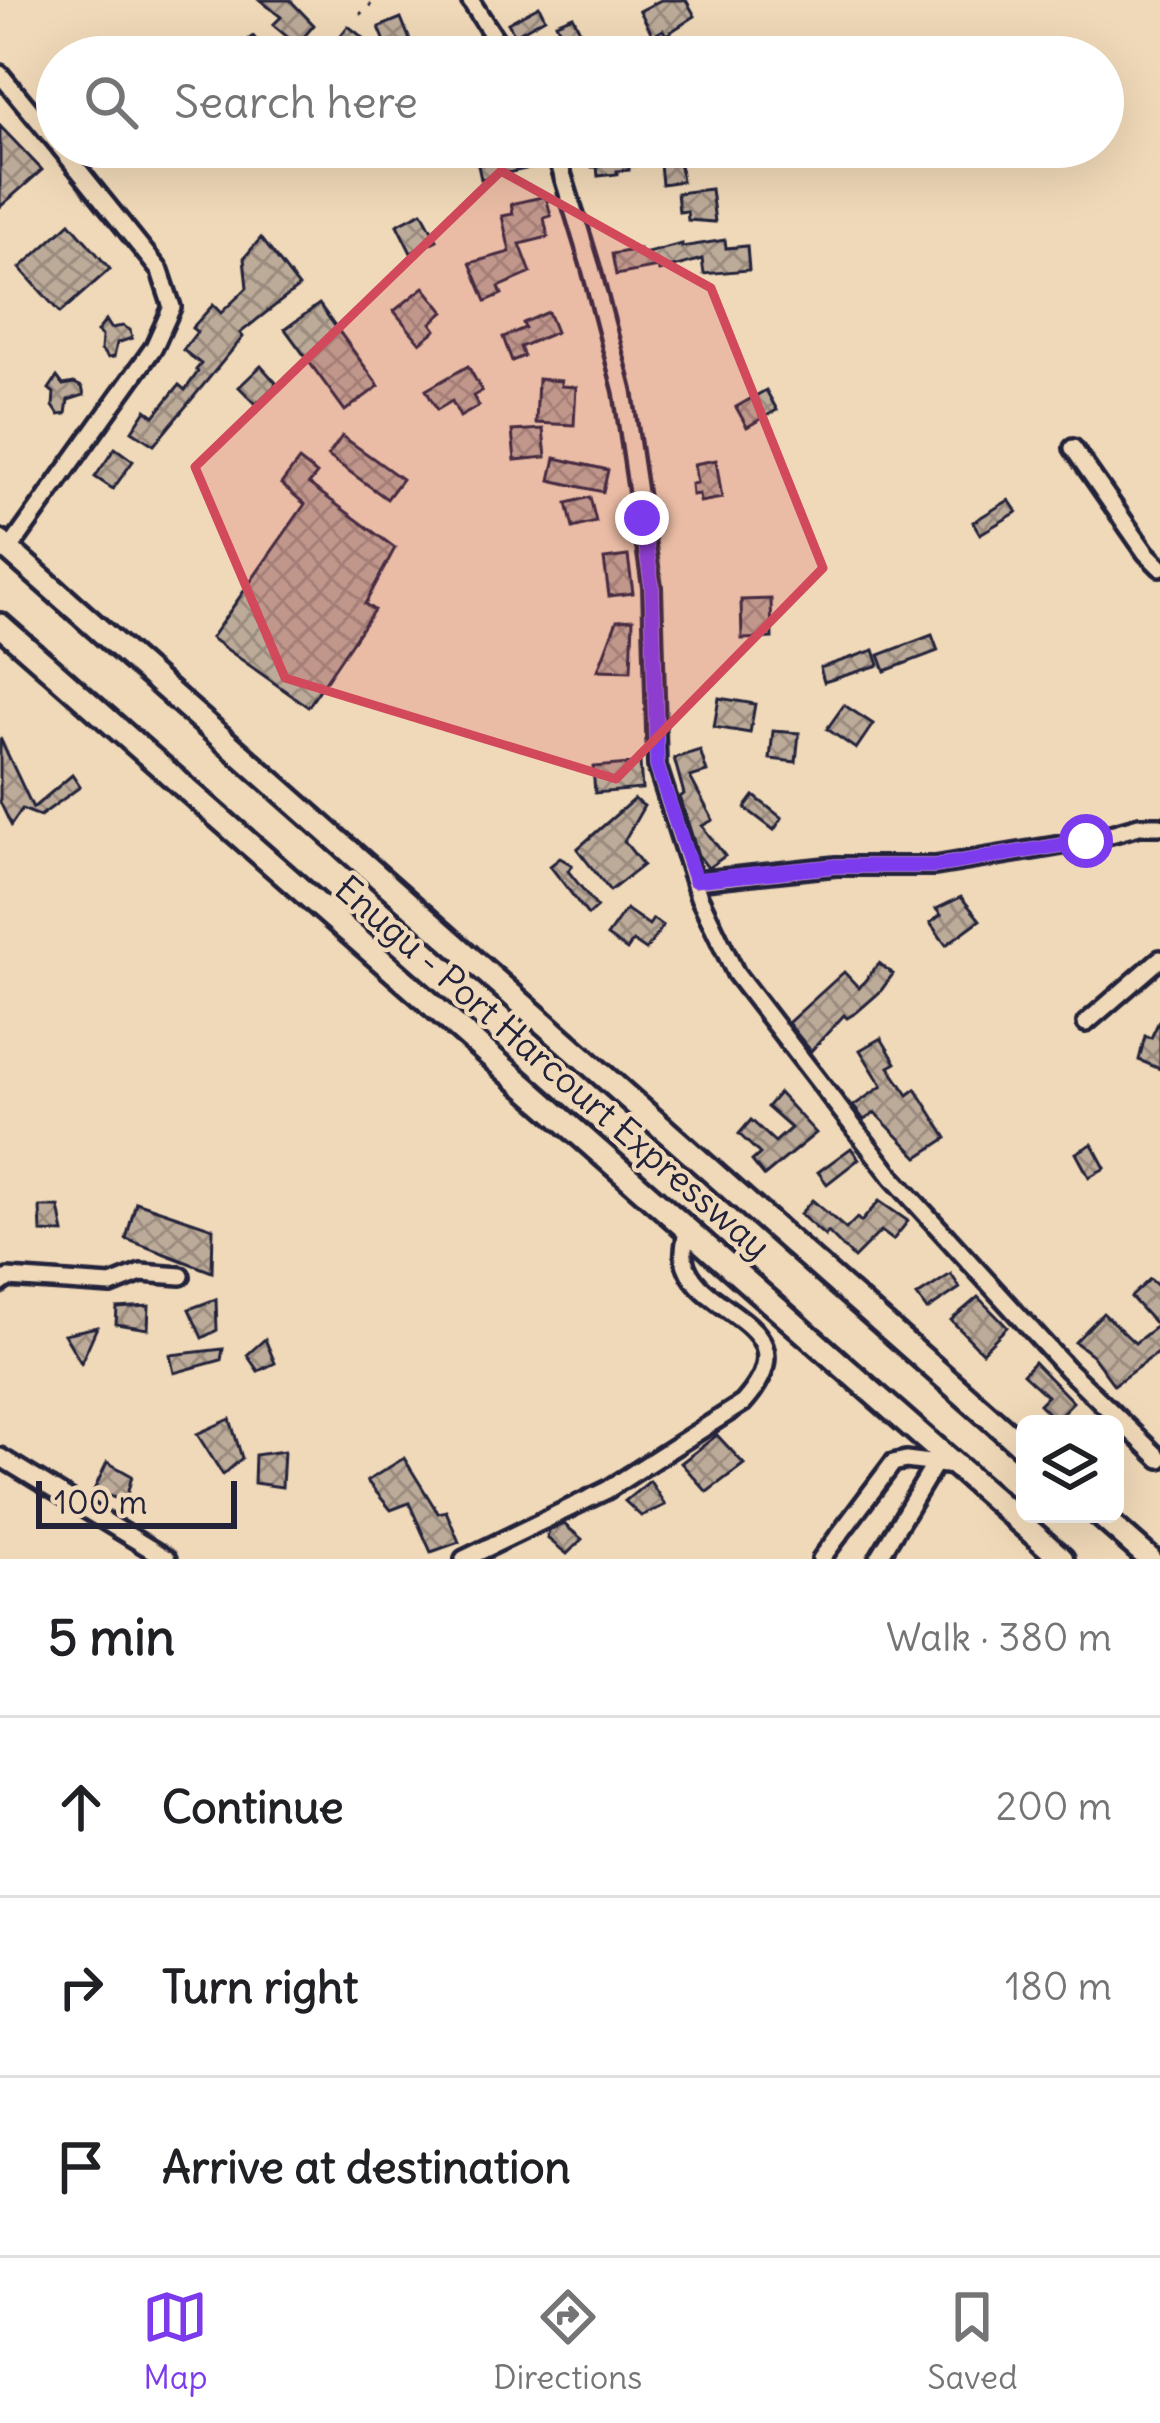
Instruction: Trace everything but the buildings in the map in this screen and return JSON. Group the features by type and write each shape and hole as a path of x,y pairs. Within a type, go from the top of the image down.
{"highway":[{"name":"Enugu - Port Harcourt Expressway","path":"4,546 1016,1441"},
{"name":"Enugu - Port Harcourt Expressway","path":"0,625 687,1229 946,1465 1062,1559"},
{"path":"1109,1523 1150,1559"}],"street":[{"path":"470,0 493,36"},
{"path":"0,74 36,117"},
{"path":"4,546 154,346 172,307 160,271 77,168"},
{"path":"560,168 622,391 652,587 657,766 699,897 736,974 892,1178 1067,1369 1160,1459"},
{"path":"1073,448 1160,567"},
{"path":"695,880 836,866 935,866 1086,841 1139,826 1160,826"},
{"path":"1087,1023 1160,959"},
{"path":"464,1559 607,1490 743,1403 758,1387 765,1362 763,1344 754,1329 705,1290 688,1269 684,1257 687,1229"},
{"path":"0,1284 8,1278 111,1285 141,1273 181,1276"},
{"path":"0,1457 167,1559"},
{"path":"820,1559 893,1463 946,1465 878,1559"}],"path":[{"path":"360,14 376,0"}],"highlighted area":[{"path":"501,171 711,288 823,568 616,779 285,678 195,467"}],"route":[{"path":"642,518 652,587 657,766 695,880 836,866 935,866 1086,841"}]}
